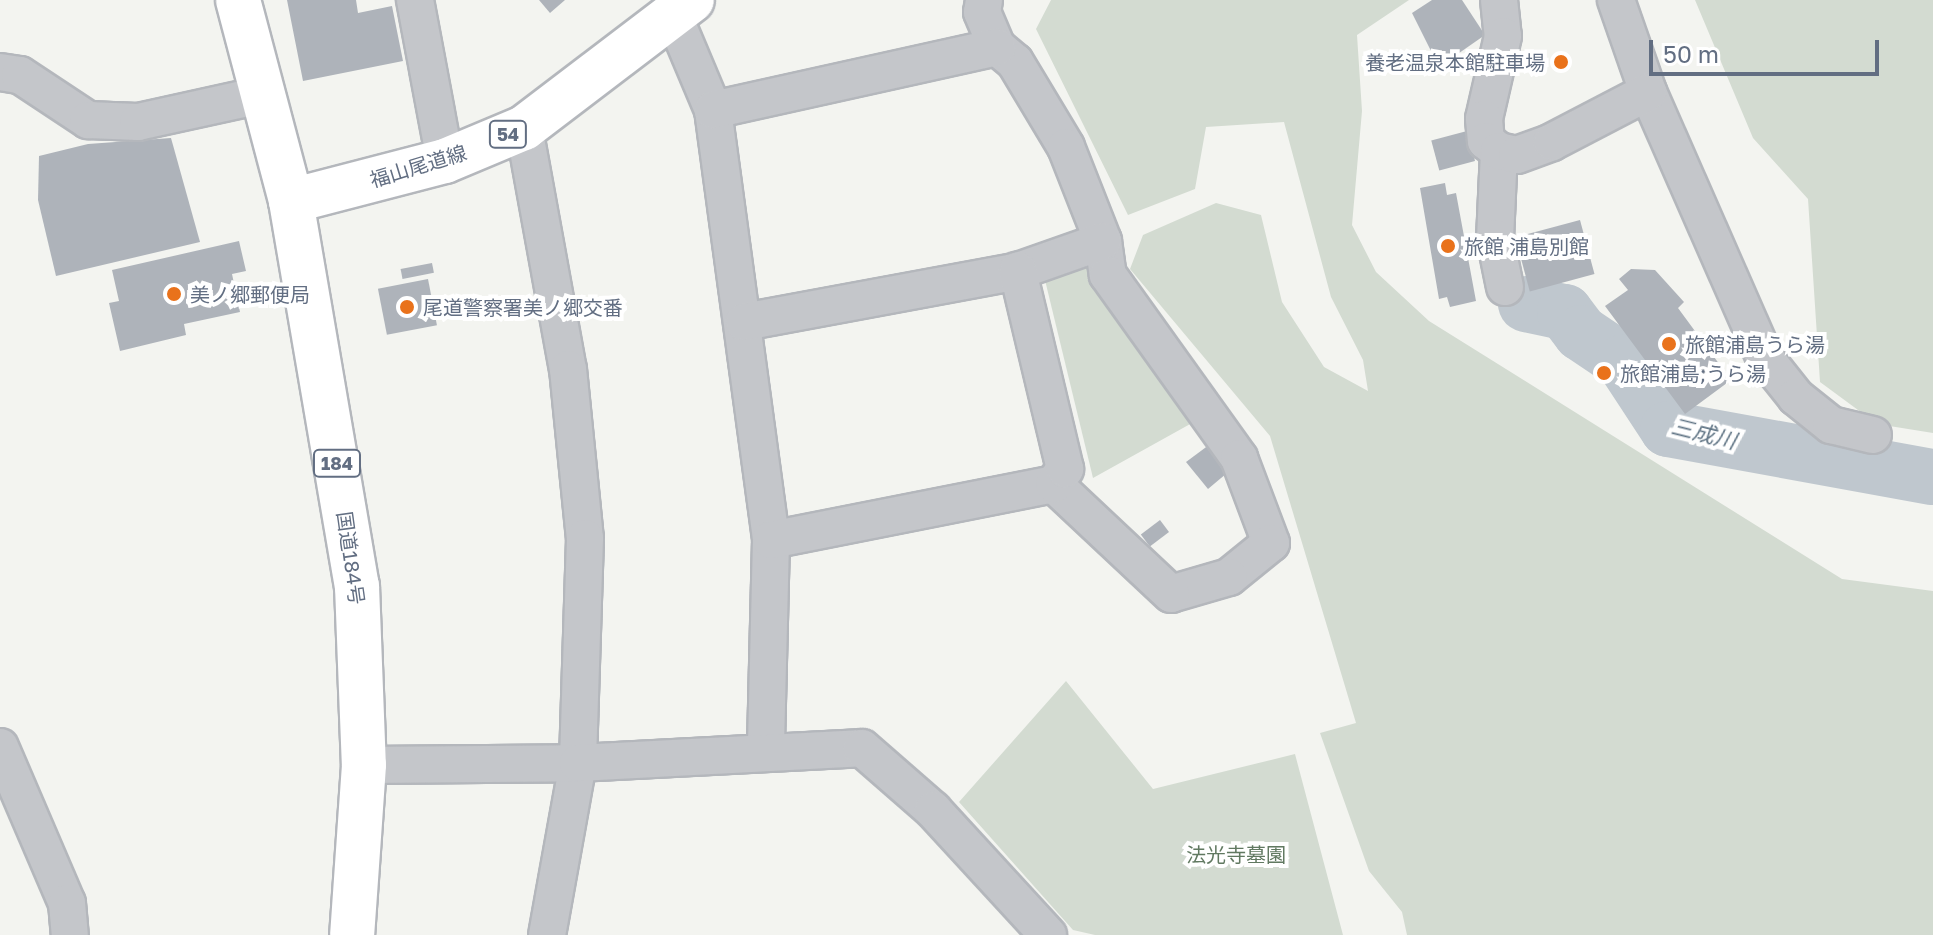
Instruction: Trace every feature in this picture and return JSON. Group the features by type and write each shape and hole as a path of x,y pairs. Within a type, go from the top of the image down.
{"main road":[{"name":"国道184号","path":"238,0 291,201 357,586 364,765 352,935"},
{"name":"福山尾道線","path":"291,201 445,161 524,128 683,8"}],"street":[{"path":"415,0 445,161"},
{"path":"984,0 982,12 997,47 1015,62 1066,147 1103,241 1108,275 1239,458 1271,543 1229,577 1171,594 1054,484"},
{"path":"1499,0 1503,36 1484,119 1486,141 1499,151 1517,155 1552,142 1648,92"},
{"path":"1616,0 1648,92 1765,358 1796,397 1831,425 1873,435"},
{"path":"683,8 713,110 771,540 766,750"},
{"path":"713,110 997,47"},
{"path":"0,72 20,75 88,120 138,122 265,94"},
{"path":"524,128 568,369 585,538 578,763 547,935"},
{"path":"1499,151 1495,238 1505,287"},
{"path":"744,322 1018,271 1103,241"},
{"path":"771,540 1054,484 1065,469 1018,271"},
{"path":"0,747 67,903 70,935"},
{"path":"364,765 578,763 766,750 862,748 933,810 1048,935"}],"green space":[{"path":"1051,0 1409,0 1357,35 1362,111 1352,225 1376,272 1429,321 1842,579 1933,591 1933,935 1407,935 1402,912 1369,871 1320,733 1356,723 1270,436 1130,269 1143,235 1216,203 1261,215 1282,302 1324,367 1368,391 1363,360 1331,297 1284,122 1206,127 1195,189 1128,215 1036,29"},
{"path":"1695,0 1933,0 1933,433 1877,424 1820,382 1808,199 1753,138"},
{"path":"1095,259 1201,418 1093,478 1044,276"},
{"name":"法光寺墓園","path":"1066,681 1153,789 1295,754 1343,935 1095,935 1073,930 959,802"}],"building":[{"path":"287,0 356,0 358,13 392,6 403,61 303,81"},
{"path":"539,0 565,0 550,13"},
{"path":"1432,0 1462,0 1485,35 1439,67 1412,13"},
{"path":"1467,131 1475,161 1439,171 1431,141"},
{"path":"171,138 200,242 56,276 38,200 39,156 88,144"},
{"name":"旅館 浦島別館","path":"1445,183 1447,195 1456,193 1476,301 1450,307 1447,297 1439,299 1420,188"},
{"path":"1580,220 1594,274 1530,291 1515,237"},
{"path":"239,241 246,271 232,274 240,312 184,324 186,335 120,351 109,303 119,301 112,270"},
{"path":"432,263 434,273 402,279 401,269"},
{"name":"旅館浦島うら湯","path":"1631,269 1655,270 1684,302 1678,308 1731,380 1685,414 1605,306 1628,290 1619,279"},
{"name":"尾道警察署美ノ郷交番","path":"428,279 437,325 387,335 378,289"},
{"path":"1217,439 1233,468 1208,489 1186,462"},
{"path":"1160,520 1169,532 1150,546 1141,534"}],"waterway":[{"name":"三成川","path":"1526,304 1565,312 1581,333 1624,362 1668,429 1933,477"}],"place":[{"name":"養老温泉本館駐車場","path":"1561,62"},
{"name":"旅館 浦島別館","path":"1448,246"},
{"name":"美ノ郷郵便局","path":"174,294"},
{"name":"尾道警察署美ノ郷交番","path":"407,307"},
{"name":"旅館浦島うら湯","path":"1669,344"},
{"name":"旅館浦島;うら湯","path":"1604,373"}]}
